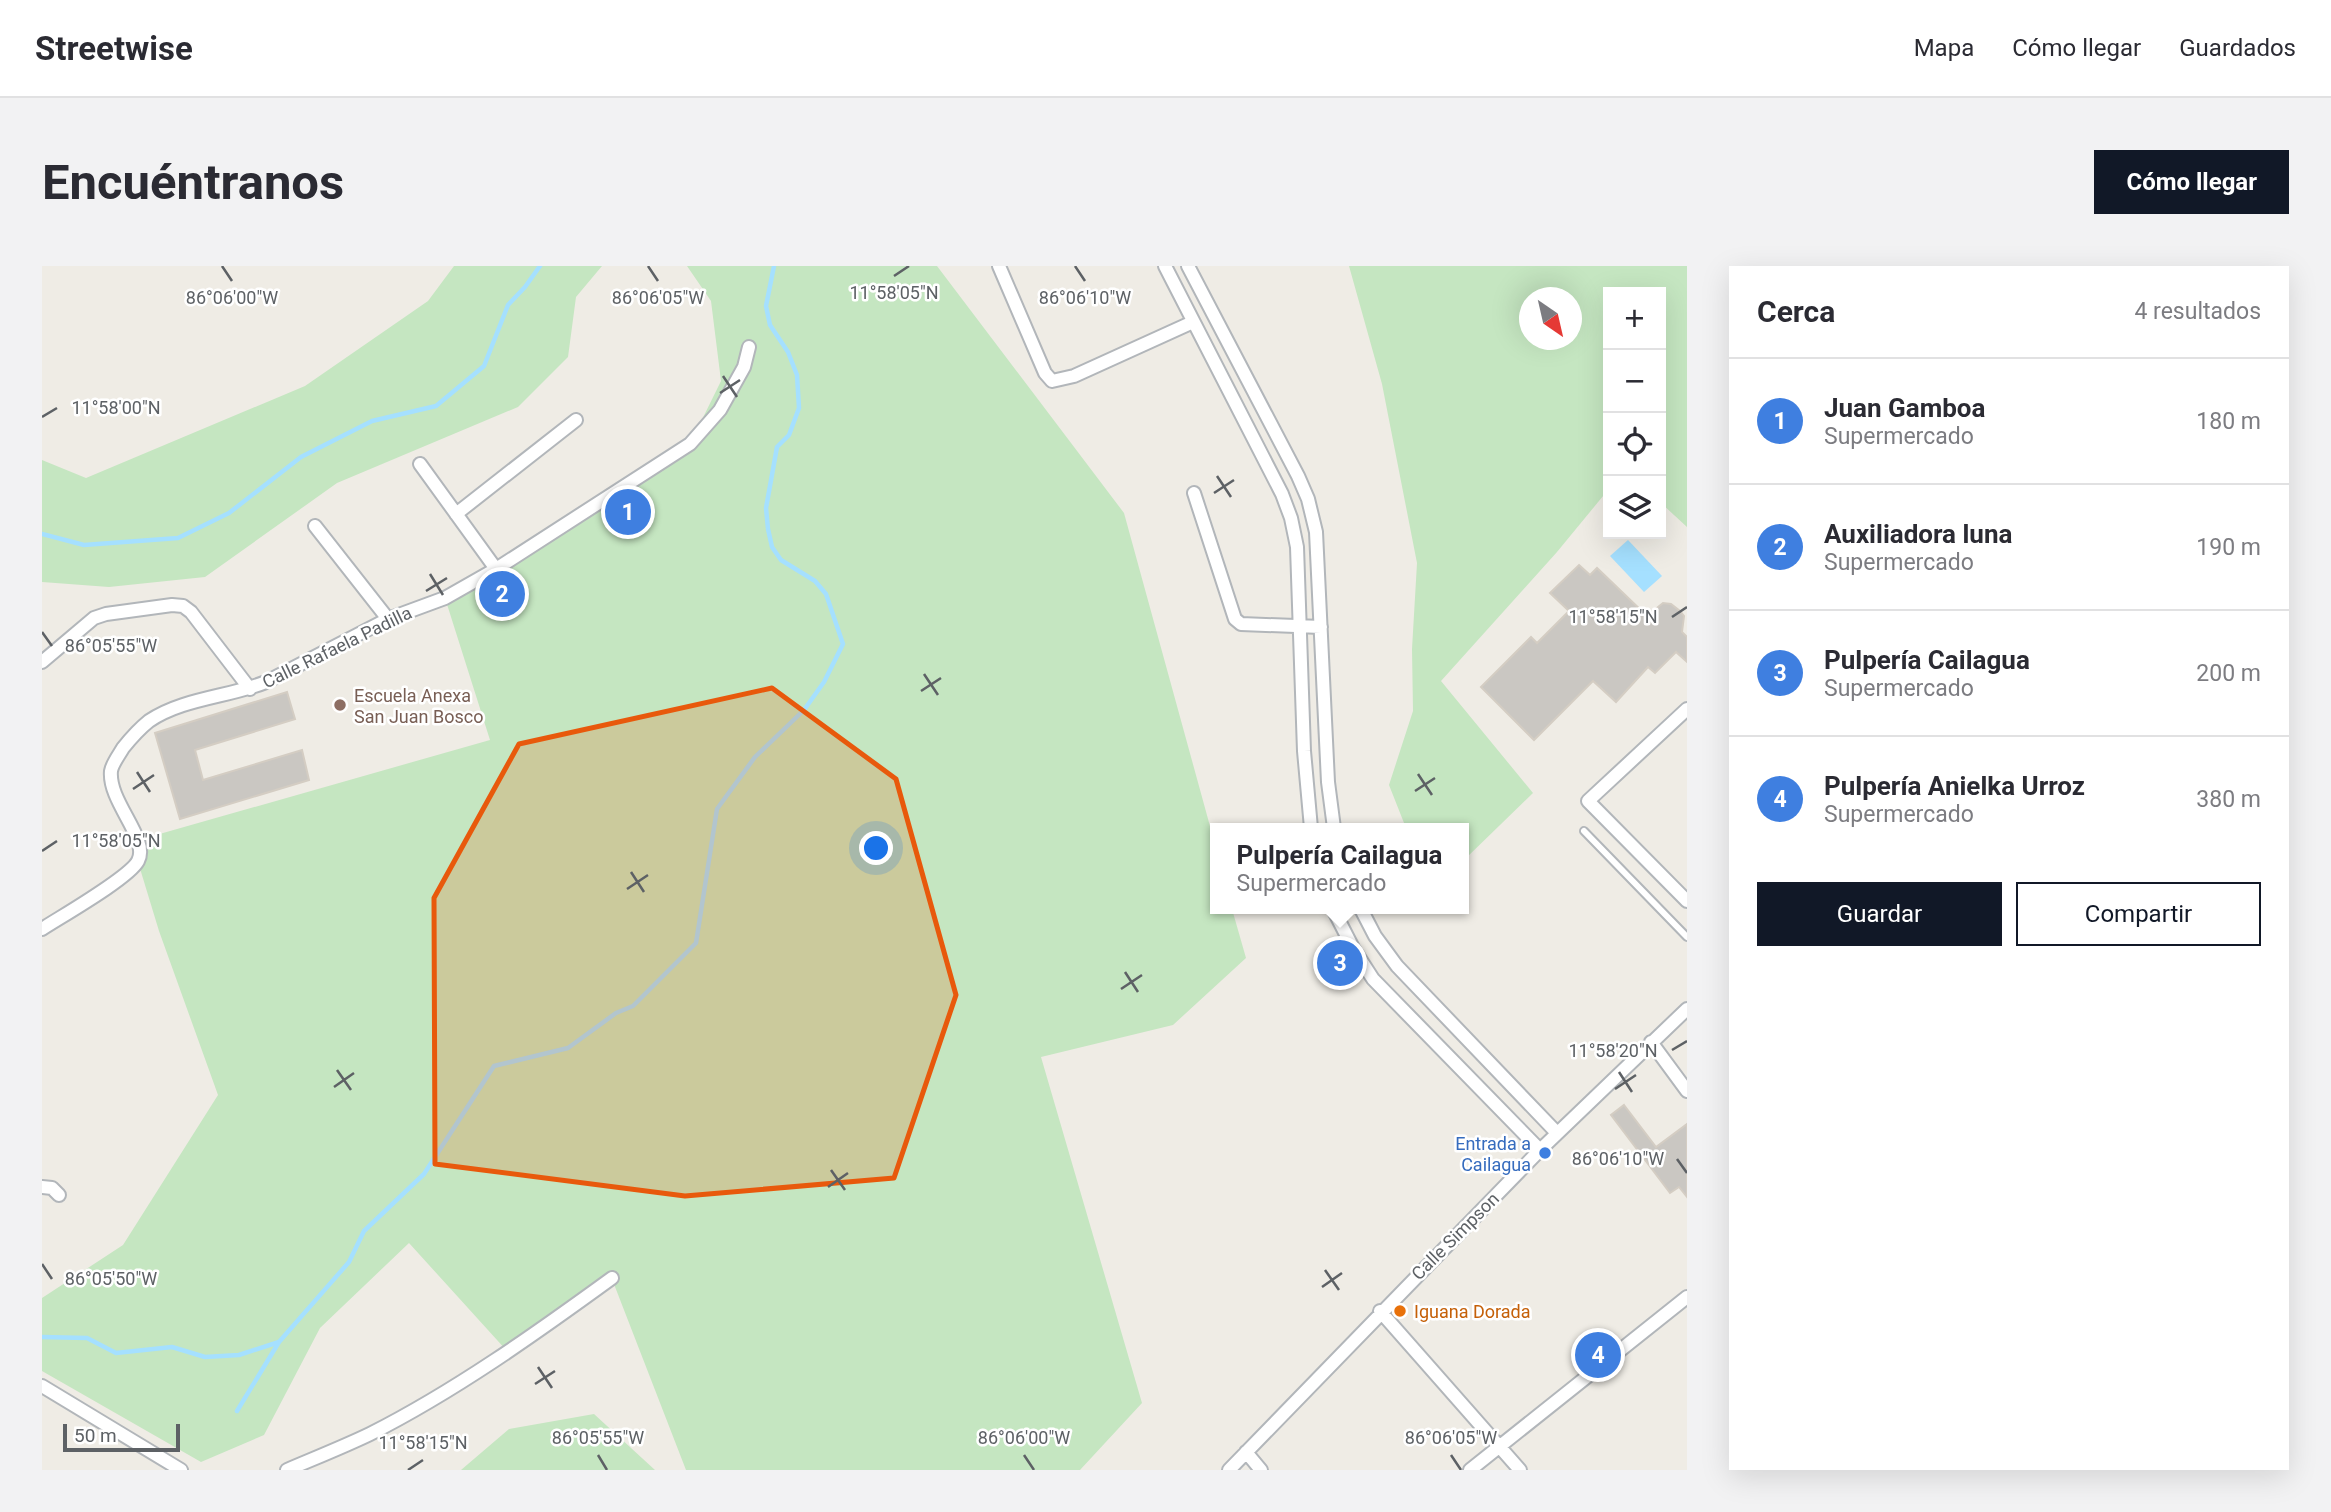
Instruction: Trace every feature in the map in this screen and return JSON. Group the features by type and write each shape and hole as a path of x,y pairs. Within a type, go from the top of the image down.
{"street":[{"path":"999,266 1045,373 1052,381 1074,376 1193,322"},
{"path":"1165,266 1272,472 1291,518 1297,547 1304,751 1311,823"},
{"path":"1188,266 1308,499 1316,532 1328,782 1333,823"},
{"path":"1177,290 1195,281"},
{"name":"Calle Rafaela Padilla","path":"42,929 88,900 138,862 141,850 139,840 112,792 111,769 132,736 150,721 166,712 250,689 388,619 445,597 496,569 690,444 720,410 744,367 748,347"},
{"path":"456,514 576,420"},
{"path":"420,464 496,569"},
{"path":"1194,492 1235,619 1241,624 1321,627"},
{"path":"315,526 388,619"},
{"path":"42,662 94,618 172,605 183,606 191,612 250,689"},
{"path":"1687,709 1588,801 1687,901"},
{"path":"1336,914 1373,979 1540,1150"},
{"path":"1364,914 1396,966 1557,1133"},
{"path":"1420,1027 1438,1009"},
{"name":"Calle Simpson","path":"1229,1470 1380,1311 1557,1133 1687,1009"},
{"path":"1651,1042 1687,1091"},
{"path":"42,1187 52,1188 59,1195"},
{"path":"287,1470 370,1433 439,1394 547,1325 612,1278"},
{"path":"1470,1470 1687,1297"},
{"path":"1380,1311 1521,1470"},
{"path":"42,1386 181,1470"},
{"path":"1246,1452 1261,1470"}],"lane":[{"path":"1584,831 1687,937"}],"highlighted area":[{"path":"772,688 896,779 956,995 894,1178 685,1196 435,1164 434,898 519,744"}],"green space":[{"path":"454,266 602,266 576,297 568,357 518,407 337,483 205,577 109,587 42,582 42,460 86,478 305,386 428,301"},
{"path":"687,266 937,266 1124,513 1210,826 1210,914 1233,914 1246,958 1173,1025 1041,1057 1142,1403 1080,1470 686,1470 612,1279 507,1351 409,1243 320,1328 264,1435 201,1462 42,1371 42,1298 123,1245 218,1095 159,931 138,862 141,850 156,835 490,740 445,598 690,444 721,381 711,301"},
{"path":"1349,266 1687,266 1687,527 1666,508 1666,287 1603,287 1603,496 1557,552 1441,681 1533,793 1469,855 1469,823 1404,823 1389,785 1413,711 1412,649 1417,563 1382,384"},
{"path":"594,1414 655,1470 461,1470 509,1429"}],"water":[{"path":"1628,540 1662,576 1644,592 1610,556"}],"building":[{"path":"1579,565 1590,575 1597,568 1647,616 1663,603 1671,604 1680,611 1684,616 1682,632 1687,637 1687,662 1676,652 1655,673 1648,667 1616,702 1593,681 1534,740 1481,687 1531,637 1537,643 1569,611 1550,593"},
{"path":"287,692 295,719 195,750 203,780 302,750 309,780 180,819 155,733"},
{"path":"1624,1105 1656,1147 1687,1124 1687,1197 1679,1187 1670,1193 1611,1115"}],"waterway":[{"path":"42,534 84,545 178,538 229,513 301,457 372,421 436,406 484,366 508,305 540,266"},
{"path":"237,1411 279,1342 349,1262 364,1231 424,1174 494,1066 568,1048 616,1013 633,1006 696,943 717,809 755,757 804,710 824,682 843,644 826,594 815,581 781,560 772,547 768,529 766,508 777,447 789,435 799,408 797,375 788,352 770,325 766,306 774,266"},
{"path":"42,1337 87,1338 116,1353 172,1347 205,1357 239,1355 279,1342"}],"place":[{"name":"Juan Gamboa","path":"628,512"},
{"name":"Auxiliadora luna","path":"502,594"},
{"name":"Escuela Anexa San Juan Bosco","path":"340,705"},
{"name":"Pulpería Cailagua","path":"1340,963"},
{"name":"Entrada a Cailagua","path":"1545,1153"},
{"name":"Iguana Dorada","path":"1400,1311"},
{"name":"Pulpería Anielka Urroz","path":"1598,1355"}]}
